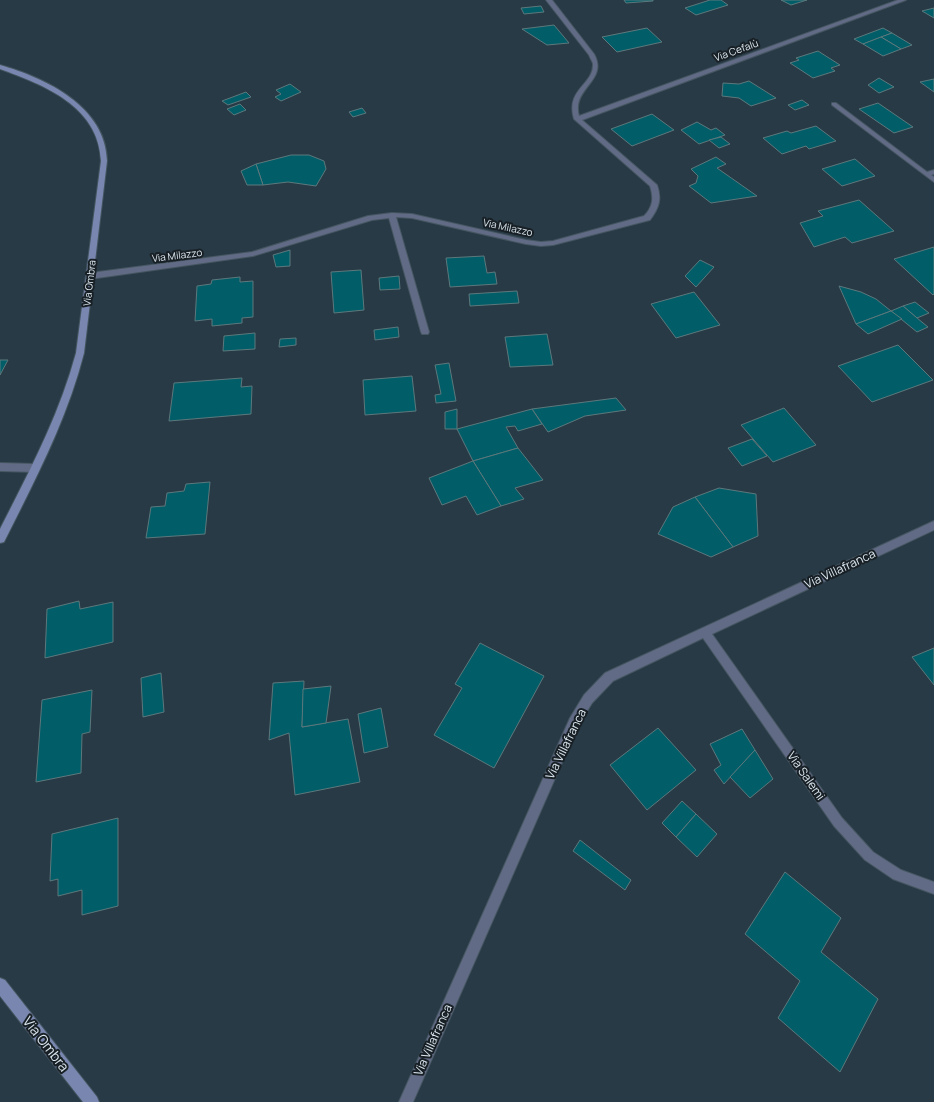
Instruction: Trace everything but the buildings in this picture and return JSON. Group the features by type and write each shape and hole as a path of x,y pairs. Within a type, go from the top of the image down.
{"main road":[{"name":"Via Ombra","path":"0,67 50,88 84,112 101,141 104,161 80,353 74,376 64,404 35,468 0,539"},
{"name":"Via Ombra","path":"0,985 92,1102"}],"street":[{"path":"549,0 592,55 596,64 594,73 575,101 574,108 576,119"},
{"name":"Via Cefalù","path":"576,119 903,0"},
{"path":"834,104 934,180"},
{"name":"Via Milazzo","path":"90,276 253,254 371,218 392,214 412,216 526,242 541,244 553,243 647,218 653,212 658,203 657,194 653,185 576,119"},
{"path":"926,174 934,172"},
{"path":"392,214 426,332"},
{"path":"0,467 35,468"},
{"name":"Via Villafranca","path":"406,1102 574,722 588,699 609,677 934,525"},
{"name":"Via Salemi","path":"705,632 838,822 869,856 897,875 934,888"}]}
